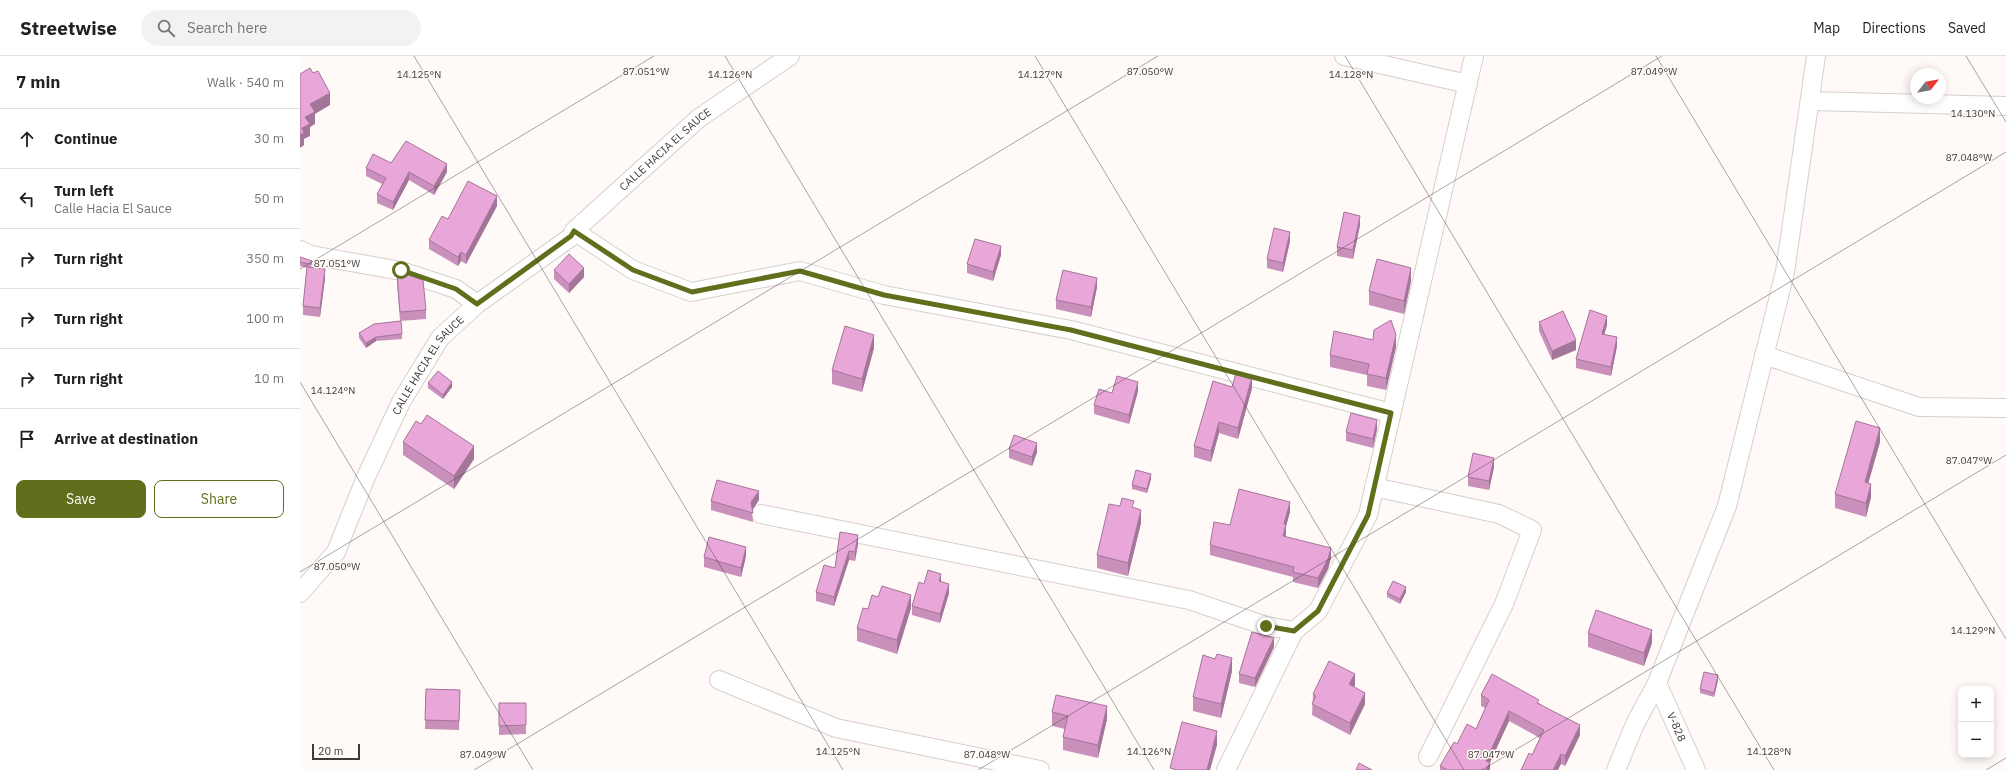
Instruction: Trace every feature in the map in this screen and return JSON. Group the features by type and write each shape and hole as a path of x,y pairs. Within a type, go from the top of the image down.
{"street":[{"name":"CALLE HACIA EL SAUCE","path":"301,592 336,552 366,477 409,389 440,338 477,304 571,236 574,231 699,118 790,56"},
{"path":"1344,56 1468,84"},
{"path":"1226,770 1294,631 1318,611 1368,515 1474,56"},
{"path":"1616,770 1634,724 1657,683 1727,506 1785,272 1816,56"},
{"path":"1810,101 2006,106"},
{"path":"574,231 633,270 692,292 800,271 884,295 1071,330 1391,413"},
{"path":"300,250 311,255 401,270 456,289 477,304"},
{"path":"1764,355 1919,407 2006,408"},
{"path":"1374,487 1499,514 1532,530 1504,604 1428,757"},
{"path":"761,514 1189,600 1266,626 1294,631"},
{"path":"719,680 836,728 1040,770"},
{"name":"V-828","path":"1657,683 1696,770"}],"building":[{"path":"310,68 313,73 318,71 330,93 310,104 315,112 305,117 310,124 302,128 304,133 300,135 300,74"},
{"path":"406,141 447,164 434,186 409,172 393,202 377,194 386,178 366,168 373,154 391,163"},
{"path":"468,181 497,196 466,255 461,252 458,257 429,240 442,216 448,219"},
{"path":"1344,212 1360,216 1353,250 1337,247"},
{"path":"1274,228 1290,232 1283,263 1267,259"},
{"path":"975,239 1001,246 993,272 967,264"},
{"path":"569,254 584,268 569,284 554,270"},
{"path":"300,257 312,261 311,264 300,262"},
{"path":"1377,259 1411,268 1404,301 1369,291"},
{"path":"307,267 325,269 320,308 303,306"},
{"path":"1063,270 1097,278 1091,307 1056,300"},
{"path":"402,273 423,280 426,310 400,312 397,274"},
{"path":"1590,310 1607,316 1602,334 1617,337 1611,367 1576,359"},
{"path":"1563,311 1576,340 1552,351 1539,322"},
{"path":"1391,320 1396,335 1386,378 1367,374 1369,364 1330,355 1334,331 1373,340 1374,330"},
{"path":"401,321 402,334 376,337 366,343 359,333 374,324"},
{"path":"845,326 874,335 862,379 832,370"},
{"path":"438,371 452,382 443,395 428,383"},
{"path":"1236,373 1252,377 1238,428 1219,422 1211,451 1194,446 1213,381 1232,387"},
{"path":"1117,376 1138,382 1129,415 1094,405 1099,389 1112,393"},
{"path":"1351,413 1377,420 1373,439 1346,432"},
{"path":"427,415 474,446 454,476 403,442 416,421 421,424"},
{"path":"1856,421 1880,428 1865,482 1871,484 1866,503 1835,494"},
{"path":"1014,435 1037,443 1032,457 1009,449"},
{"path":"1473,453 1494,458 1489,481 1468,477"},
{"path":"1136,470 1151,474 1147,489 1132,485"},
{"path":"717,480 759,491 751,502 753,513 711,501"},
{"path":"1239,489 1290,502 1284,524 1286,524 1283,536 1331,548 1328,559 1318,578 1293,572 1294,567 1210,545 1214,522 1230,525"},
{"path":"1122,498 1134,501 1132,507 1141,510 1128,563 1097,555 1109,504 1120,506"},
{"path":"840,532 858,535 855,552 849,551 834,597 816,592 824,565 835,568"},
{"path":"709,537 746,547 741,568 704,557"},
{"path":"928,570 941,574 939,581 949,584 940,614 912,606 919,582 924,584"},
{"path":"1393,581 1406,587 1400,599 1387,593"},
{"path":"882,586 911,595 897,640 857,628 863,608 868,609 872,595 878,597"},
{"path":"1596,610 1652,630 1644,653 1588,633"},
{"path":"1252,632 1274,638 1255,678 1239,674"},
{"path":"1217,654 1232,658 1221,704 1193,697 1203,655 1215,659"},
{"path":"1329,661 1355,674 1349,684 1365,693 1350,723 1312,704 1316,696 1313,694"},
{"path":"1704,672 1718,675 1714,693 1700,689"},
{"path":"1492,674 1539,700 1537,703 1580,725 1565,756 1561,754 1553,770 1521,770 1529,753 1532,755 1544,730 1509,711 1486,761 1490,763 1486,770 1448,770 1440,766 1454,742 1457,744 1467,724 1476,729 1489,700 1481,695"},
{"path":"426,689 460,690 459,721 425,720"},
{"path":"1056,695 1107,706 1098,745 1063,737 1068,716 1052,712"},
{"path":"499,703 526,703 526,725 499,726"},
{"path":"1182,722 1217,731 1207,770 1177,770 1170,768"},
{"path":"1359,763 1372,770 1356,770"}],"route":[{"path":"401,270 456,289 477,304 571,236 574,231 633,270 692,292 800,271 884,295 1071,330 1391,413 1368,515 1318,611 1294,631 1266,626"}]}
